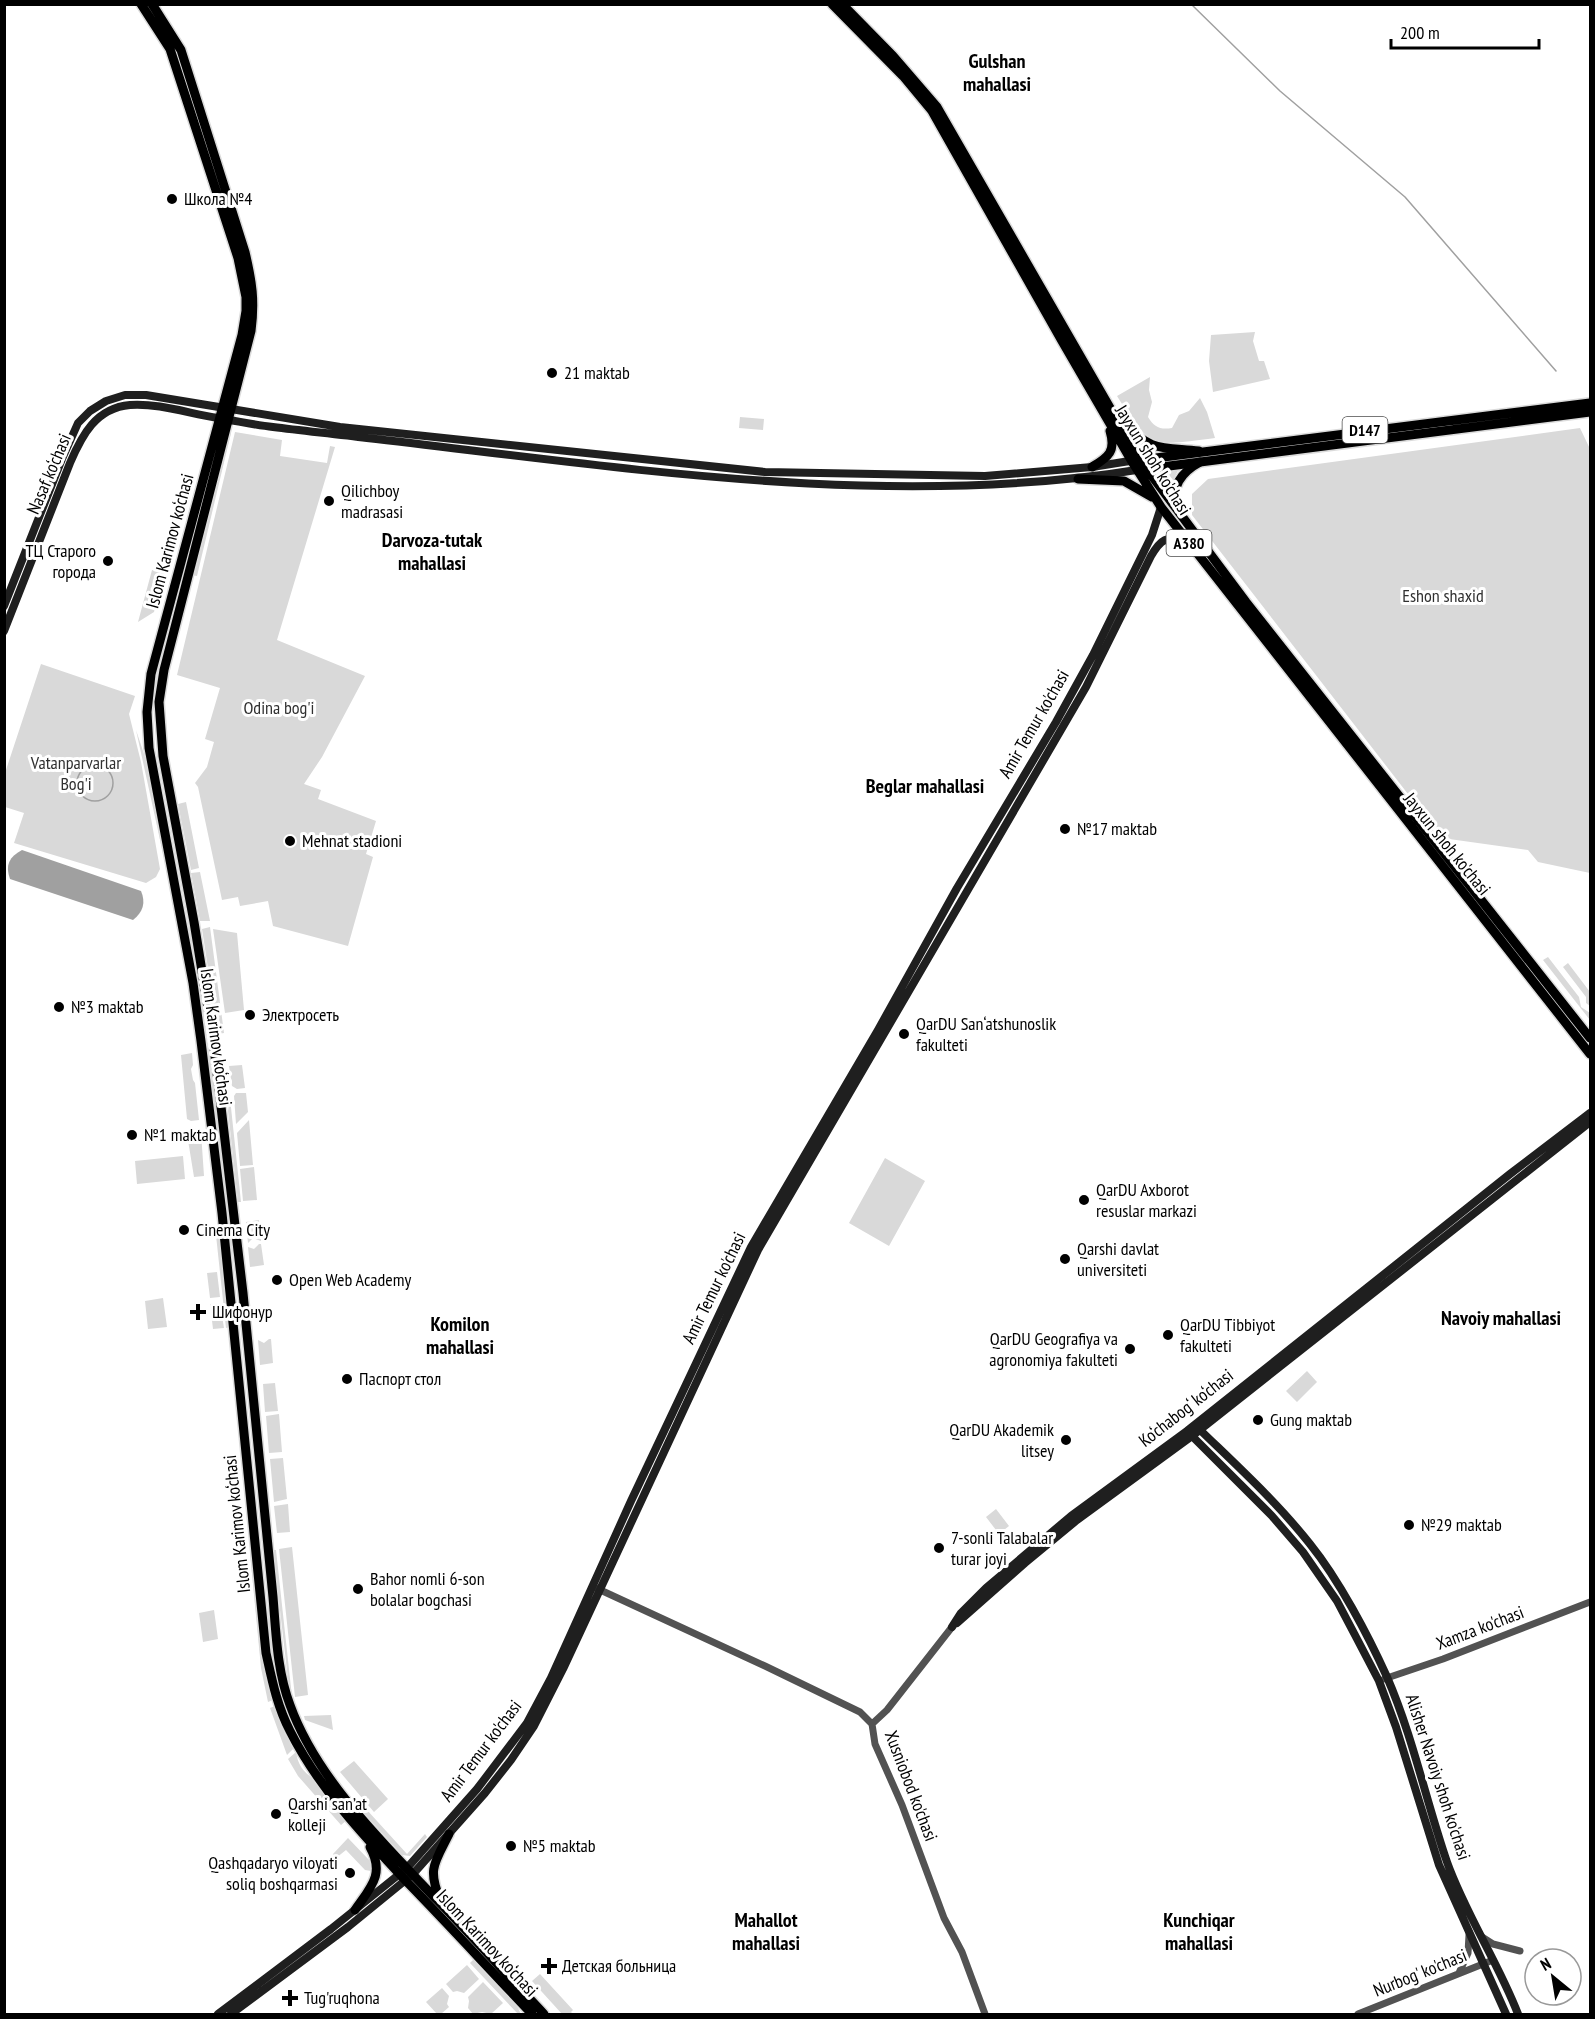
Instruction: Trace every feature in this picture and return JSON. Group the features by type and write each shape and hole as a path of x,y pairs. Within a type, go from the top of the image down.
{"main road":[{"name":"Islom Karimov ko‘chasi","path":"141,4 170,49 238,258 246,297 245,319 225,414 160,687 159,702 163,756 194,922 216,1058 243,1291 276,1645 286,1695 300,1730 331,1779 406,1874 532,2014"},
{"name":"Islom Karimov ko‘chasi","path":"152,4 181,50 246,252 255,305 251,331 151,674 147,712 149,748 193,983 201,1041 222,1213 266,1653 277,1702 290,1731 318,1776 362,1831 444,1907 544,2014"},
{"name":"Jayxun shoh ko'chasi","path":"832,4 903,76 932,111 1110,415"},
{"name":"Jayxun shoh ko'chasi","path":"842,4 893,56 937,107 1142,470 1185,522 1434,847 1568,1017 1590,1054"},
{"name":"Nasaf ko‘chasi","path":"4,631 78,423 90,411 106,401 125,395 135,394 278,428 418,440 740,475"},
{"name":"D147","path":"1135,460 1590,403"},
{"name":"D147","path":"1142,470 1590,412"},
{"path":"1110,415 1140,440 1154,447 1199,451"},
{"path":"1092,467 1105,460 1113,445 1110,415"},
{"path":"740,475 985,476 1092,467 1135,460"},
{"path":"1185,522 1176,504 1176,489 1180,477 1188,468 1200,462"},
{"name":"Jayxun shoh ko'chasi","path":"1142,470 1158,503 1186,540 1434,847"},
{"path":"740,475 881,486 959,487 1078,479 1142,470"},
{"path":"1078,479 1124,481 1158,503"},
{"name":"Nasaf ko‘chasi","path":"5,602 52,495"},
{"name":"Amir Temur ko'chasi","path":"218,2014 406,1874 477,1789 526,1723 596,1588 759,1250 934,939 994,825 1086,668 1152,535 1158,503"},
{"name":"Amir Temur ko'chasi","path":"934,939 1086,687 1157,546 1171,537 1186,540"},
{"path":"161,813 172,811"},
{"name":"Jayxun shoh ko'chasi","path":"1568,1017 1590,1038"},
{"name":"Ko‘chabog‘ ko‘chasi","path":"1513,1178 1590,1113"},
{"name":"Ko‘chabog‘ ko‘chasi","path":"952,1627 961,1613 986,1588 1097,1495 1197,1427 1513,1178 1590,1122"},
{"name":"Alisher Navoiy shoh ko'chasi","path":"1197,1427 1278,1508 1310,1545 1349,1605 1417,1757 1448,1864 1518,2014"},
{"name":"Alisher Navoiy shoh ko'chasi","path":"1189,1433 1272,1516 1304,1552 1337,1601 1383,1679 1439,1865 1506,2014"},
{"name":"Amir Temur ko'chasi","path":"231,2014 348,1927 449,1834 511,1760 534,1726 563,1669 596,1588"},
{"path":"355,1910 373,1883 378,1868 375,1855 362,1831"},
{"path":"444,1907 434,1884 433,1875 434,1866 449,1834"}],"street":[{"name":"Xusniobod ko'chasi","path":"596,1588 860,1712 872,1724 875,1744 903,1805 944,1918 962,1952 985,2014"},
{"name":"Xamza ko'chasi","path":"1383,1679 1443,1659 1590,1602"},
{"name":"Ko‘chabog‘ ko‘chasi","path":"872,1724 887,1710 952,1627"},
{"path":"1459,1973 1468,1953 1469,1932"},
{"path":"1482,1937 1494,1944 1520,1951"},
{"name":"Nurbog' ko'chasi","path":"1358,2014 1493,1960"}],"green space":[{"path":"1255,332 1253,341 1259,361 1264,361 1270,379 1213,392 1209,361 1211,335"},
{"path":"1150,377 1149,390 1152,402 1148,417 1153,423 1164,429 1172,428 1179,415 1189,411 1200,398 1215,438 1166,442 1146,435 1128,414 1117,396"},
{"path":"740,417 764,419 763,430 739,428"},
{"name":"Eshon shaxid","path":"1580,428 1590,449 1590,873 1538,862 1528,850 1442,838 1192,515 1192,494 1208,479"},
{"path":"230,432 197,576 192,575"},
{"name":"Odina bog'i","path":"235,432 282,440 280,456 327,463 330,446 335,447 277,640 365,676 322,757 304,784 321,790 318,799 376,821 366,854 373,857 348,946 273,926 268,901 240,906 238,897 222,900 198,787 195,783 207,767 214,742 205,739 220,688 177,675"},
{"path":"1179,469 1173,480 1171,498 1153,473"},
{"path":"152,570 164,573 154,612 138,622"},
{"name":"Vatanparvarlar Bog'i","path":"41,664 135,696 129,714 141,762 160,869 156,877 146,883 14,843 24,813 5,807 5,773"},
{"path":"136,730 148,766 169,868 167,872"},
{"path":"186,802 199,868 191,870 178,804"},
{"path":"200,872 210,921 200,921 191,873"},
{"path":"210,927 224,1033 218,1034 202,929"},
{"path":"213,929 237,933 244,1010 225,1013"},
{"path":"1548,957 1579,997 1581,1007 1590,1013 1590,1020 1543,960"},
{"path":"1568,963 1590,992 1590,1006 1586,1003 1586,997 1563,967"},
{"path":"192,1053 191,1069 199,1120 191,1121 187,1119 181,1055"},
{"path":"242,1065 245,1088 237,1089 232,1086 229,1066"},
{"path":"236,1093 246,1093 248,1112 236,1124 234,1096"},
{"path":"230,1098 241,1202 238,1202 228,1111"},
{"path":"249,1120 253,1165 240,1166 237,1133"},
{"path":"201,1132 204,1176 194,1177 187,1134"},
{"path":"183,1156 185,1179 137,1184 135,1161"},
{"path":"885,1158 925,1181 889,1246 849,1223"},
{"path":"254,1167 257,1200 243,1201 240,1169"},
{"path":"259,1220 261,1241 253,1238 248,1243 246,1222"},
{"path":"218,1225 230,1327 226,1328 215,1226"},
{"path":"261,1244 264,1265 250,1267 248,1247 254,1249"},
{"path":"217,1272 220,1297 210,1298 207,1273"},
{"path":"163,1298 167,1327 148,1329 145,1301"},
{"path":"220,1303 224,1328 213,1329 210,1304"},
{"path":"271,1339 273,1363 260,1365 258,1340 264,1343"},
{"path":"1307,1371 1317,1382 1297,1402 1286,1391"},
{"path":"275,1383 278,1411 265,1412 263,1384"},
{"path":"279,1414 282,1452 269,1453 266,1416"},
{"path":"283,1458 287,1499 274,1502 270,1459"},
{"path":"288,1504 290,1532 277,1533 274,1506"},
{"path":"996,1509 1009,1526 999,1534 986,1517"},
{"path":"292,1547 308,1695 295,1697 279,1549"},
{"path":"273,1550 276,1550 293,1704 288,1679"},
{"path":"250,1553 253,1553 264,1665 273,1700 268,1702 261,1668"},
{"path":"214,1610 218,1639 203,1642 199,1613"},
{"path":"275,1706 285,1734 294,1748 287,1755 270,1708"},
{"path":"331,1715 333,1730 305,1720 304,1716"},
{"path":"296,1752 303,1770 321,1786 347,1820 341,1825 298,1776 288,1759"},
{"path":"354,1761 388,1799 374,1812 340,1772"},
{"path":"367,1810 407,1854 425,1834 427,1837 410,1856 402,1855 364,1813"},
{"path":"348,1838 370,1861 371,1871 365,1870 346,1850 336,1858 333,1854"},
{"path":"474,1959 516,2004 521,2014 518,2014 470,1963"},
{"path":"467,1965 479,1979 464,1993 453,1992 446,1984"},
{"path":"540,1974 573,2010 571,2012 573,2014 562,2014 532,1981"},
{"path":"483,1982 503,2003 491,2014 482,2012 473,2014 468,2008 468,1997"},
{"path":"442,1988 449,1996 447,2004 449,2007 441,2014 437,2014 426,2002"}],"shaded area":[{"path":"22,850 141,891 143,903 139,914 133,920 10,879 9,862"}],"waterway":[{"path":"1191,4 1280,91 1405,197 1556,371"},
{"path":"95,765 108,770 113,783 108,796 95,801 82,796 77,783 82,770 95,765"}],"place":[{"name":"Школа №4","path":"172,199"},
{"name":"21 maktab","path":"552,373"},
{"name":"Qilichboy madrasasi","path":"329,501"},
{"name":"ТЦ Старого города","path":"108,561"},
{"name":"№17 maktab","path":"1065,829"},
{"name":"Mehnat stadioni","path":"290,841"},
{"name":"№3 maktab","path":"59,1007"},
{"name":"Электросеть","path":"250,1015"},
{"name":"QarDU San‘atshunoslik fakulteti","path":"904,1034"},
{"name":"№1 maktab","path":"132,1135"},
{"name":"QarDU Axborot resuslar markazi","path":"1084,1200"},
{"name":"Cinema City","path":"184,1230"},
{"name":"Qarshi davlat universiteti","path":"1065,1259"},
{"name":"Open Web Academy","path":"277,1280"},
{"name":"Шифонур","path":"198,1312"},
{"name":"QarDU Tibbiyot fakulteti","path":"1168,1335"},
{"name":"QarDU Geografiya va agronomiya fakulteti","path":"1130,1349"},
{"name":"Паспорт стол","path":"347,1379"},
{"name":"Gung maktab","path":"1258,1420"},
{"name":"QarDU Akademik litsey","path":"1066,1440"},
{"name":"№29 maktab","path":"1409,1525"},
{"name":"7-sonli Talabalar turar joyi","path":"939,1548"},
{"name":"Bahor nomli 6-son bolalar bogchasi","path":"358,1589"},
{"name":"Qarshi san’at kolleji","path":"276,1814"},
{"name":"№5 maktab","path":"511,1846"},
{"name":"Qashqadaryo viloyati soliq boshqarmasi","path":"350,1873"},
{"name":"Детская больница","path":"549,1966"},
{"name":"Tug'ruqhona","path":"290,1998"}],"district":[{"name":"Gulshan mahallasi","path":"997,72"},
{"name":"Darvoza-tutak mahallasi","path":"432,552"},
{"name":"Beglar mahallasi","path":"925,786"},
{"name":"Navoiy mahallasi","path":"1501,1318"},
{"name":"Komilon mahallasi","path":"460,1336"},
{"name":"Mahallot mahallasi","path":"766,1932"},
{"name":"Kunchiqar mahallasi","path":"1199,1932"}]}
